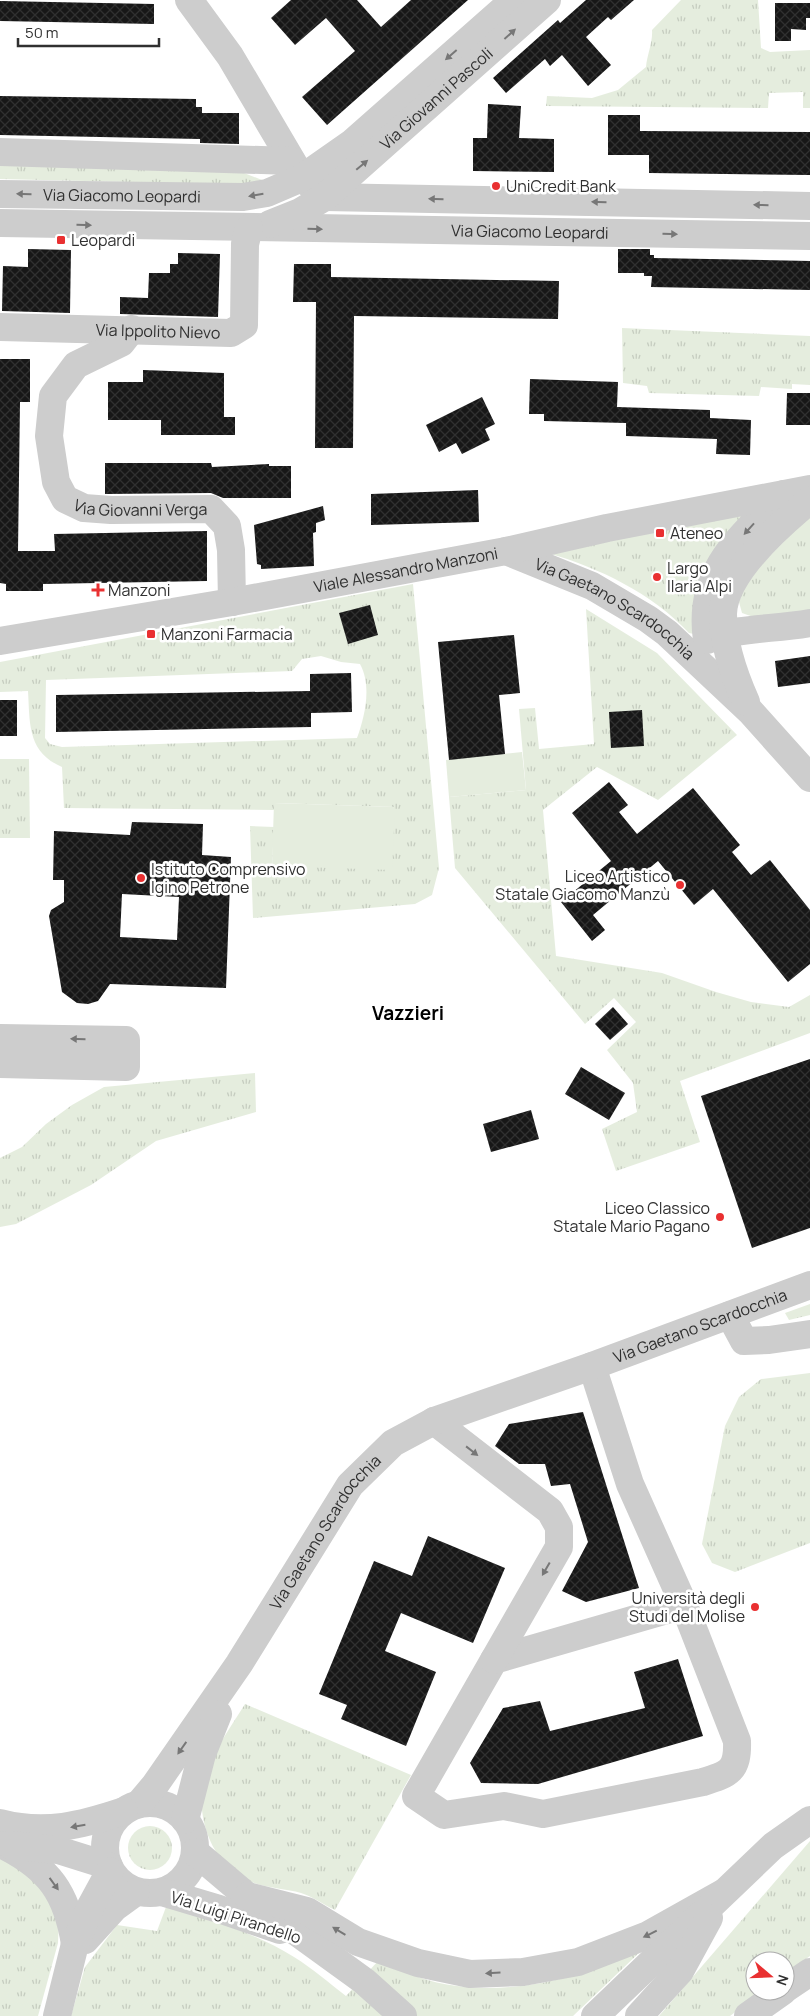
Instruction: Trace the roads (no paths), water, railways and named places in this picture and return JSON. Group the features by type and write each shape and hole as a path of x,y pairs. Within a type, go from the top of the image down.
{"street":[{"path":"189,0 230,56 296,170 325,197"},
{"name":"Via Giovanni Pascoli","path":"296,170 352,143 514,0"},
{"name":"Via Giovanni Pascoli","path":"325,197 547,0"},
{"path":"0,152 296,170"},
{"name":"Via Giacomo Leopardi","path":"0,194 243,197 267,193 296,170"},
{"name":"Via Giacomo Leopardi","path":"249,228 273,223 300,212 325,197 804,206"},
{"path":"640,203 640,234"},
{"path":"803,236 804,206"},
{"name":"Via Giacomo Leopardi","path":"0,223 803,236"},
{"name":"Via Ippolito Nievo","path":"0,327 231,333 244,325 245,244 249,228"},
{"name":"Via Giovanni Verga","path":"132,329 121,344 76,365 52,396 49,436 56,482 65,499 84,508 112,510 211,509 227,526 231,550 232,602"},
{"name":"Viale Alessandro Manzoni","path":"0,641 232,602 506,551 607,528 797,492"},
{"name":"Via Gaetano Scardocchia","path":"750,711 716,635 704,613 708,589 719,566 734,546 797,492"},
{"name":"Via Gaetano Scardocchia","path":"715,678 716,635 732,586 746,562 769,537 810,500"},
{"name":"Via Gaetano Scardocchia","path":"506,551 592,586 648,619 750,711 810,778"},
{"path":"716,635 810,623"},
{"path":"2,1038 126,1040 126,1067 1,1064 2,1038"},
{"name":"Via Gaetano Scardocchia","path":"132,1808 155,1785 239,1664 350,1485 393,1443 434,1421 592,1366 810,1285"},
{"path":"730,1315 744,1341 769,1340 810,1334"},
{"path":"434,1421 550,1511 560,1527 559,1547 416,1796 444,1815 504,1806 543,1814 703,1782 727,1774 738,1758 738,1741 684,1605 630,1484 592,1366"},
{"path":"494,1660 684,1605"},
{"name":"Via Gaetano Scardocchia","path":"185,1820 202,1754 239,1664"},
{"path":"1,1837 82,1825 132,1808 164,1805 185,1820 193,1835 195,1852 190,1870 185,1878 178,1884 149,1892 114,1908 95,1926 79,1948 67,1972"},
{"path":"132,1808 112,1824 106,1840 106,1858 110,1868 126,1887 149,1892"},
{"path":"595,2016 773,1846 810,1820"},
{"path":"1,1837 58,1850 110,1868"},
{"path":"1,1837 46,1873 56,1887 71,1918 75,1944"},
{"name":"Via Luigi Pirandello","path":"195,1852 248,1896 364,1981 403,2016"},
{"path":"57,2016 75,1944 90,1906 110,1868"},
{"name":"Via Luigi Pirandello","path":"149,1892 219,1909 310,1941"},
{"path":"248,1896 307,1911 358,1942 418,1963 470,1974 523,1972 578,1962 648,1935 723,1893"},
{"path":"639,2016 680,1971 723,1893"},
{"path":"795,1982 810,1972"},
{"path":"748,2016 769,2001"}],"place":[{"name":"UniCredit Bank","path":"496,186"},
{"name":"Leopardi","path":"61,240"},
{"name":"Ateneo","path":"660,533"},
{"name":"Largo Ilaria Alpi","path":"657,577"},
{"name":"Manzoni","path":"98,590"},
{"name":"Manzoni Farmacia","path":"151,634"},
{"name":"Istituto Comprensivo Igino Petrone","path":"141,878"},
{"name":"Liceo Artistico Statale Giacomo Manzù","path":"680,885"},
{"name":"Liceo Classico Statale Mario Pagano","path":"720,1217"},
{"name":"Università degli Studi del Molise","path":"755,1607"}],"district":[{"name":"Vazzieri","path":"408,1013"}]}
